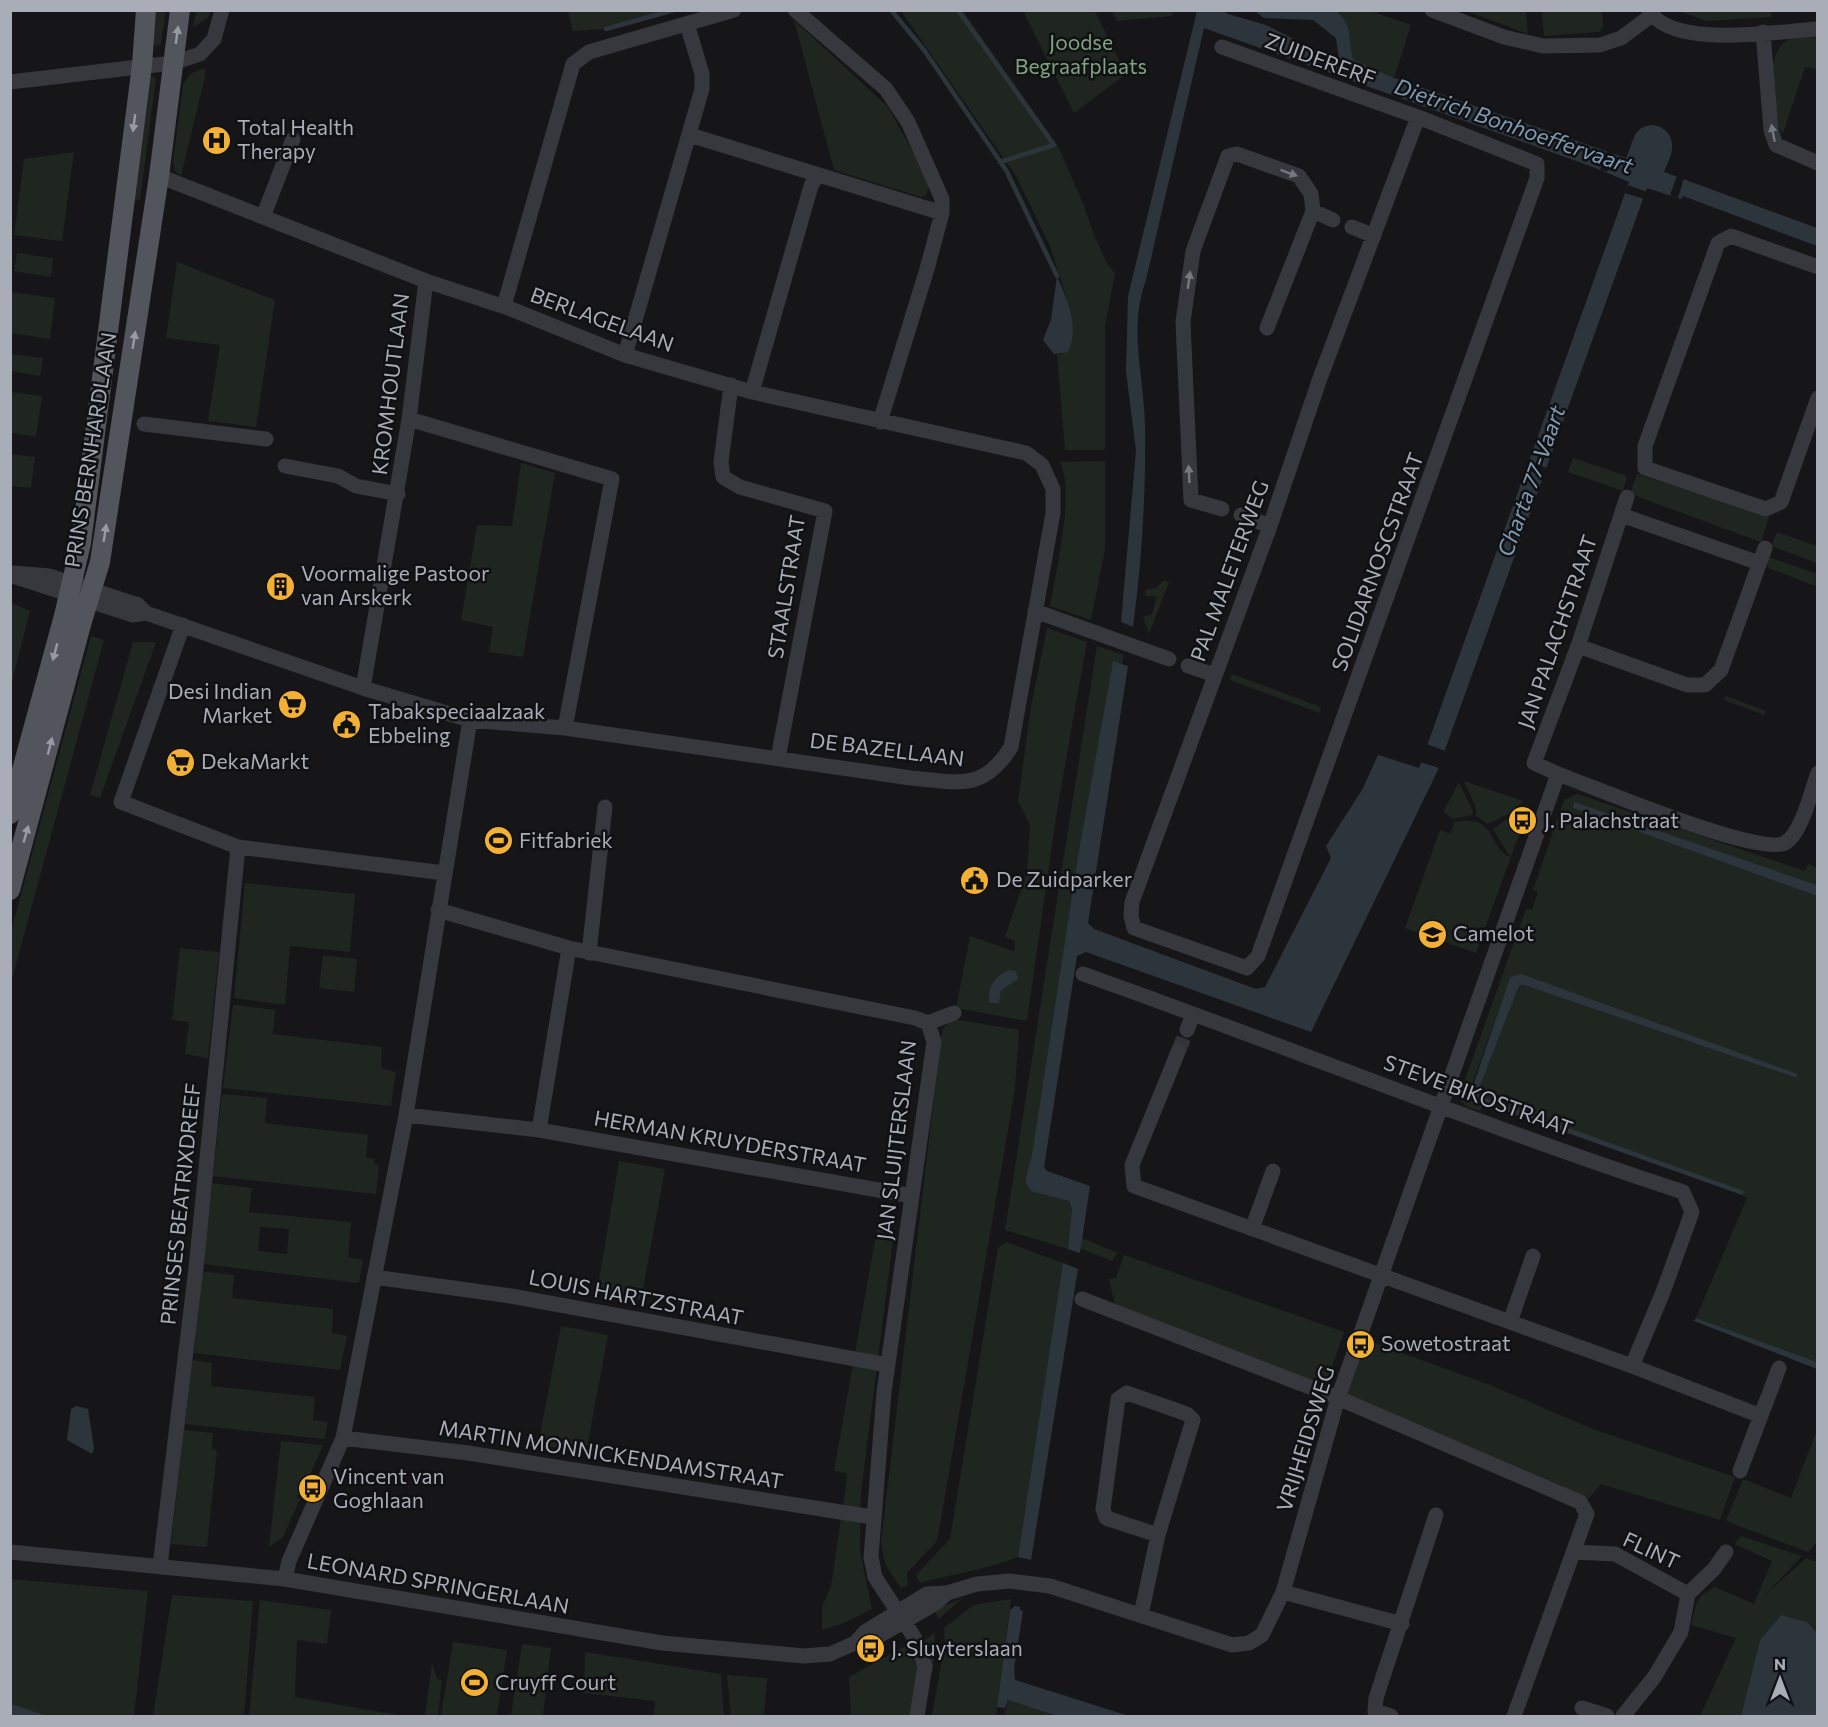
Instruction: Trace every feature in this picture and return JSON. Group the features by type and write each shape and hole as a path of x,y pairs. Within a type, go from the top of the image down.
{"main road":[{"name":"PRINS BERNHARDLAAN","path":"10,814 81,543 142,65 146,10"},
{"name":"PRINS BERNHARDLAAN","path":"10,890 100,562 159,176 180,10"}],"street":[{"path":"10,82 173,63 200,54 214,39 222,10"},
{"path":"504,306 573,64 589,52 734,10"},
{"path":"795,10 886,89 908,122 942,199 942,213 880,422"},
{"path":"1432,10 1504,37 1543,46 1600,45 1622,38 1651,13 1670,28 1685,33 1818,29"},
{"path":"625,355 690,135 703,82 687,24"},
{"path":"1763,32 1772,130 1776,145 1818,163"},
{"name":"ZUIDERERF","path":"1222,47 1418,117 1537,164"},
{"name":"PAL MALETERWEG","path":"1247,968 1134,928 1131,916 1132,902 1270,526 1319,381 1418,117"},
{"path":"690,135 942,213"},
{"path":"263,217 294,140"},
{"path":"1222,509 1191,500 1183,322 1193,251 1228,156 1237,154 1299,176 1311,194 1313,211 1267,328"},
{"name":"SOLIDARNOSCSTRAAT","path":"1247,968 1258,956 1447,432 1536,178 1537,164"},
{"name":"BERLAGELAAN","path":"159,176 426,281 504,306 625,355 752,392 1026,453 1042,465"},
{"path":"752,392 811,186 817,176"},
{"path":"1313,211 1333,220"},
{"path":"1352,227 1374,236"},
{"path":"1818,267 1731,236 1718,243 1645,446 1645,468 1766,509 1781,501 1818,398"},
{"name":"KROMHOUTLAAN","path":"363,688 398,494 426,281"},
{"name":"STAALSTRAAT","path":"731,385 722,462 723,477 740,487 825,512 778,758"},
{"path":"409,419 612,479 565,728"},
{"path":"144,424 266,439"},
{"name":"DE BAZELLAAN","path":"146,613 363,688 470,720 565,728 911,778 966,783 981,779 999,766 1011,747 1053,513 1053,489 1042,465"},
{"name":"KROMHOUTLAAN","path":"285,466 338,476 356,486 398,494"},
{"name":"JAN PALACHSTRAAT","path":"1558,774 1534,763 1578,646 1627,496"},
{"path":"1241,515 1270,526"},
{"name":"JAN PALACHSTRAAT","path":"1621,515 1760,563"},
{"path":"1578,646 1686,685 1705,685 1721,670 1765,548"},
{"path":"10,574 90,595 133,615 146,613"},
{"path":"90,595 119,598 138,604 146,613"},
{"path":"1035,611 1169,659"},
{"path":"183,625 121,802 238,847 444,873"},
{"path":"1188,666 1215,675"},
{"path":"285,1579 289,1561 343,1438 406,1115 470,720"},
{"path":"1558,774 1735,839 1775,847 1787,842 1800,822 1818,773"},
{"name":"VRIJHEIDSWEG","path":"902,1617 936,1603 947,1593 988,1583 1009,1581 1040,1584 1232,1645 1249,1643 1262,1635 1283,1592 1338,1398 1558,774"},
{"path":"589,953 605,807"},
{"name":"PRINSES BEATRIXDREEF","path":"160,1566 196,1268 238,847"},
{"name":"JAN SLUIJTERSLAAN","path":"438,910 589,953 904,1015 928,1023 934,1042 888,1365 872,1517 871,1557 875,1577 914,1637 925,1666 917,1716"},
{"path":"406,1115 539,1130 569,948"},
{"name":"STEVE BIKOSTRAAT","path":"1083,974 1440,1106 1683,1192 1692,1212 1632,1366"},
{"path":"928,1023 954,1012"},
{"path":"1187,1030 1194,1014"},
{"path":"1178,1052 1132,1165 1134,1186 1381,1278 1632,1366 1761,1416"},
{"name":"HERMAN KRUYDERSTRAAT","path":"539,1130 912,1196"},
{"path":"1252,1229 1273,1170"},
{"path":"1510,1323 1533,1256"},
{"name":"LOUIS HARTZSTRAAT","path":"374,1277 511,1296 888,1365"},
{"path":"1082,1299 1338,1398 1580,1502 1587,1514 1514,1716"},
{"path":"1740,1471 1779,1368"},
{"path":"1141,1615 1158,1534 1193,1420 1187,1414 1127,1393 1118,1399 1103,1509 1106,1518 1158,1534"},
{"name":"MARTIN MONNICKENDAMSTRAAT","path":"343,1438 468,1453 872,1517"},
{"path":"1391,1716 1375,1711 1376,1698 1436,1515"},
{"name":"LEONARD SPRINGERLAAN","path":"10,1552 285,1579 662,1643 804,1656 830,1654 855,1643 865,1632 902,1617"},
{"name":"FLINT","path":"1572,1552 1615,1554 1688,1594 1714,1569 1726,1552"},
{"path":"1283,1592 1402,1624"},
{"path":"1623,1716 1655,1676 1681,1632 1688,1594"},
{"path":"1582,1708 1607,1716"}],"green space":[{"path":"568,10 674,11 606,29 573,31"},
{"path":"156,11 166,11 161,44 156,47 153,43"},
{"path":"196,11 211,11 208,18 193,27"},
{"path":"901,11 963,11 1058,146 1083,203 1094,235 1108,265 1115,273 1105,327 1105,450 1065,450 1057,354 1061,355 1067,299 1050,246 1016,176"},
{"name":"Joodse Begraafplaats","path":"1023,11 1095,11 1126,74 1074,113"},
{"path":"1112,11 1173,11 1172,16 1117,21"},
{"path":"1337,11 1370,11 1411,25 1394,78 1354,60 1341,14"},
{"path":"1466,11 1526,11 1528,34"},
{"path":"1542,11 1602,11 1603,27 1599,32 1544,36"},
{"path":"1678,11 1771,11 1771,17 1706,21"},
{"path":"794,20 888,107 930,183 926,195 921,197 834,170"},
{"path":"1817,37 1817,69 1805,67 1783,133 1778,127 1773,92 1773,66 1776,55 1781,46 1790,39"},
{"path":"205,69 205,77 181,176 175,171 173,161 183,85 190,74"},
{"path":"152,75 156,79 140,200 133,200 150,77"},
{"path":"74,152 62,241 14,235 24,159"},
{"path":"17,253 53,258 51,277 14,271"},
{"path":"177,262 275,300 256,427 208,421 220,345 166,338"},
{"path":"11,292 55,298 50,339 11,333"},
{"path":"11,354 43,358 40,376 11,371"},
{"path":"11,392 42,396 36,437 11,433"},
{"path":"11,454 35,457 31,488 11,486"},
{"path":"1573,458 1627,476 1623,491 1568,472"},
{"path":"1105,461 1105,550 1091,620 1050,606 1065,512 1066,492 1060,462"},
{"path":"521,463 555,473 523,657 489,652 493,627 461,620 477,525 512,526"},
{"path":"1637,474 1769,517 1761,542 1630,494"},
{"path":"1777,532 1817,546 1817,563 1771,546"},
{"path":"1766,556 1817,574 1815,586 1768,568"},
{"path":"1164,580 1169,582 1149,634 1143,617 1152,614 1157,597 1146,596 1145,590 1156,588"},
{"path":"11,603 30,611 11,686"},
{"path":"1047,628 1087,642 1057,810 1027,1021 956,1008 970,936 1014,951 1015,941 1005,937 1027,872 1030,825 1018,801 1031,706"},
{"path":"91,636 104,640 11,983 11,931"},
{"path":"133,642 156,642 100,798 90,795"},
{"path":"1097,646 1124,655 1122,664 1113,662 1079,850 1032,1154 1025,1182 1032,1191 1069,1201 1072,1209 1068,1249 1005,1230"},
{"path":"1232,674 1321,707 1320,713 1230,680"},
{"path":"1726,696 1766,711 1764,715 1724,700"},
{"path":"1464,781 1523,801 1512,812 1488,824 1476,816 1476,808"},
{"path":"1459,782 1473,811 1472,815 1453,819 1443,812"},
{"path":"1577,794 1805,871 1808,864 1817,868 1817,885 1574,803 1573,808 1817,896 1818,1085 1815,1088 1818,1091 1817,1362 1696,1318 1747,1198 1742,1195 1743,1191 1482,1097 1478,1091 1519,986 1524,985 1795,1078 1798,1074 1516,976 1510,977 1471,1088 1469,1098 1483,1105 1480,1111 1467,1107 1461,1101 1460,1094 1526,909 1532,910 1538,892 1533,890 1564,800"},
{"path":"1526,805 1529,807 1476,953 1405,928 1440,830 1450,834 1455,822 1478,823 1490,833 1503,853 1510,857 1493,829"},
{"path":"245,883 355,894 350,952 290,946 285,1005 234,998"},
{"path":"180,948 219,952 208,1058 185,1054 189,1022 172,1020"},
{"path":"323,955 357,959 354,992 319,988"},
{"path":"233,1005 275,1010 273,1034 382,1047 381,1068 396,1072 391,1106 223,1088"},
{"path":"952,1019 1019,1030 1015,1089 939,1531 936,1542 907,1573 908,1585 901,1588 885,1564 881,1542 941,1039 943,1029"},
{"path":"222,1094 267,1098 265,1123 368,1135 366,1158 375,1159 374,1164 379,1165 376,1194 213,1176"},
{"path":"619,1161 665,1169 641,1300 597,1292"},
{"path":"212,1183 252,1188 249,1212 351,1222 348,1257 363,1260 359,1283 203,1264","holes":["260,1227 289,1229 287,1254 258,1251"]},
{"path":"877,1229 894,1232 861,1493 860,1552 872,1609 844,1623 822,1630 822,1607 831,1586 847,1473 834,1471"},
{"path":"1082,1238 1118,1253 1112,1261 1080,1248"},
{"path":"1006,1242 1063,1263 1018,1557 981,1569 920,1583 916,1575 950,1539 998,1248"},
{"path":"1124,1255 1344,1332 1325,1387 1115,1305 1109,1279 1116,1278"},
{"path":"201,1271 234,1275 232,1298 333,1309 332,1333 347,1336 340,1370 194,1353"},
{"path":"561,1326 608,1335 586,1453 538,1444"},
{"path":"1364,1339 1490,1385 1590,1428 1735,1477 1720,1520 1601,1484 1585,1503 1563,1486 1345,1395"},
{"path":"192,1360 212,1363 211,1386 315,1397 313,1420 328,1422 324,1439 185,1424"},
{"path":"184,1430 213,1433 212,1448 217,1451 207,1547 171,1544"},
{"path":"1817,1430 1817,1542 1808,1552 1726,1521 1743,1479 1791,1498"},
{"path":"281,1441 323,1445 306,1484 303,1483 297,1497 300,1499 283,1537 269,1547"},
{"path":"1741,1536 1802,1556 1764,1596 1806,1558 1817,1562 1817,1633 1807,1622 1781,1615 1760,1640 1741,1716 1700,1716 1736,1638 1691,1625 1697,1602 1715,1587 1754,1604 1772,1561 1734,1544"},
{"path":"10,1579 148,1591 134,1716 11,1716"},
{"path":"172,1595 253,1601 244,1716 153,1716"},
{"path":"963,1598 939,1619 934,1610"},
{"path":"1011,1599 996,1716 932,1716 945,1642 944,1628 974,1605"},
{"path":"260,1600 331,1610 327,1644 297,1640 295,1697 404,1716 249,1716"},
{"path":"935,1633 933,1671 930,1671 930,1656 924,1640"},
{"name":"Cruyff Court","path":"453,1642 507,1650 497,1716 441,1716"},
{"path":"522,1644 551,1648 543,1716 511,1716"},
{"path":"905,1646 918,1668 910,1716 851,1716 849,1677"},
{"path":"585,1652 721,1674 724,1716 654,1716 655,1701 584,1693"},
{"path":"432,1663 437,1679 442,1680 438,1716 425,1716"},
{"path":"727,1675 767,1678 764,1716 731,1716"},
{"path":"1008,1700 1057,1716 1004,1716"}],"water":[{"path":"1197,11 1223,11 1266,25 1319,52 1339,59 1336,38 1313,20 1264,18 1255,11 1337,11 1346,23 1354,60 1394,78 1626,158 1637,132 1648,126 1659,126 1668,133 1672,145 1671,155 1664,172 1817,228 1817,246 1683,196 1681,199 1647,188 1437,772 1311,1032 1086,952 1077,956 1044,1167 1047,1171 1090,1186 1080,1253 1068,1249 1072,1209 1069,1201 1031,1191 1025,1182 1032,1154 1079,850 1113,661 1128,666 1088,923 1094,929 1256,989 1265,987 1331,858 1326,846 1362,790 1378,755 1419,768 1629,182 1593,167 1204,28 1138,316 1138,352 1145,425 1145,476 1141,552 1133,627 1121,622 1136,451 1126,371 1128,296"},
{"path":"1057,276 1071,314 1073,333 1068,352 1054,354 1043,340 1051,320"},
{"path":"1574,802 1817,885 1817,896 1573,808"},
{"path":"1009,970 1016,971 1018,979 1001,990 999,1003 990,1003 989,992 993,983"},
{"path":"1521,974 1798,1074 1796,1078 1524,985 1519,986 1478,1091 1482,1097 1744,1191 1742,1195 1469,1098 1510,977"},
{"path":"1063,1263 1078,1269 1031,1560 1018,1557"},
{"path":"1696,1318 1817,1362 1817,1369 1694,1321"},
{"path":"76,1406 88,1409 94,1448 92,1454 67,1440 71,1409"},
{"path":"1015,1606 1020,1607 1023,1611 1014,1669 1015,1680 1129,1716 1057,1716 1008,1700 1005,1708 997,1707 1010,1610"},
{"path":"1781,1615 1807,1622 1817,1633 1817,1716 1741,1716 1760,1640"},
{"path":"11,1704 47,1716 11,1716"}],"pier":[{"path":"1607,151 1614,153 1607,172 1600,170"},
{"path":"1677,176 1684,178 1678,198 1670,195"},
{"path":"1628,185 1647,192 1644,199 1625,193"},
{"path":"1528,461 1547,468 1544,476 1525,469"},
{"path":"1427,744 1445,751 1439,768 1420,762"}],"waterway":[{"path":"606,29 674,10"},
{"path":"891,10 924,50 1006,170 1057,276"},
{"path":"958,10 1054,145 1000,162"}],"tunnel":[{"path":"1178,1052 1187,1030"}],"place":[{"name":"Total Health Therapy","path":"216,140"},
{"name":"Voormalige Pastoor van Arskerk","path":"280,586"},
{"name":"Desi Indian Market","path":"293,704"},
{"name":"Tabakspeciaalzaak Ebbeling","path":"347,724"},
{"name":"DekaMarkt","path":"180,762"},
{"name":"J. Palachstraat","path":"1523,821"},
{"name":"Fitfabriek","path":"498,841"},
{"name":"De Zuidparker","path":"975,880"},
{"name":"Camelot","path":"1432,934"},
{"name":"Sowetostraat","path":"1360,1344"},
{"name":"Vincent van Goghlaan","path":"312,1489"},
{"name":"J. Sluyterslaan","path":"870,1649"},
{"name":"Cruyff Court","path":"474,1683"}],"water label":[{"name":"Dietrich Bonhoeffervaart","path":"1514,126"},
{"name":"Charta 77-Vaart","path":"1531,481"}]}
